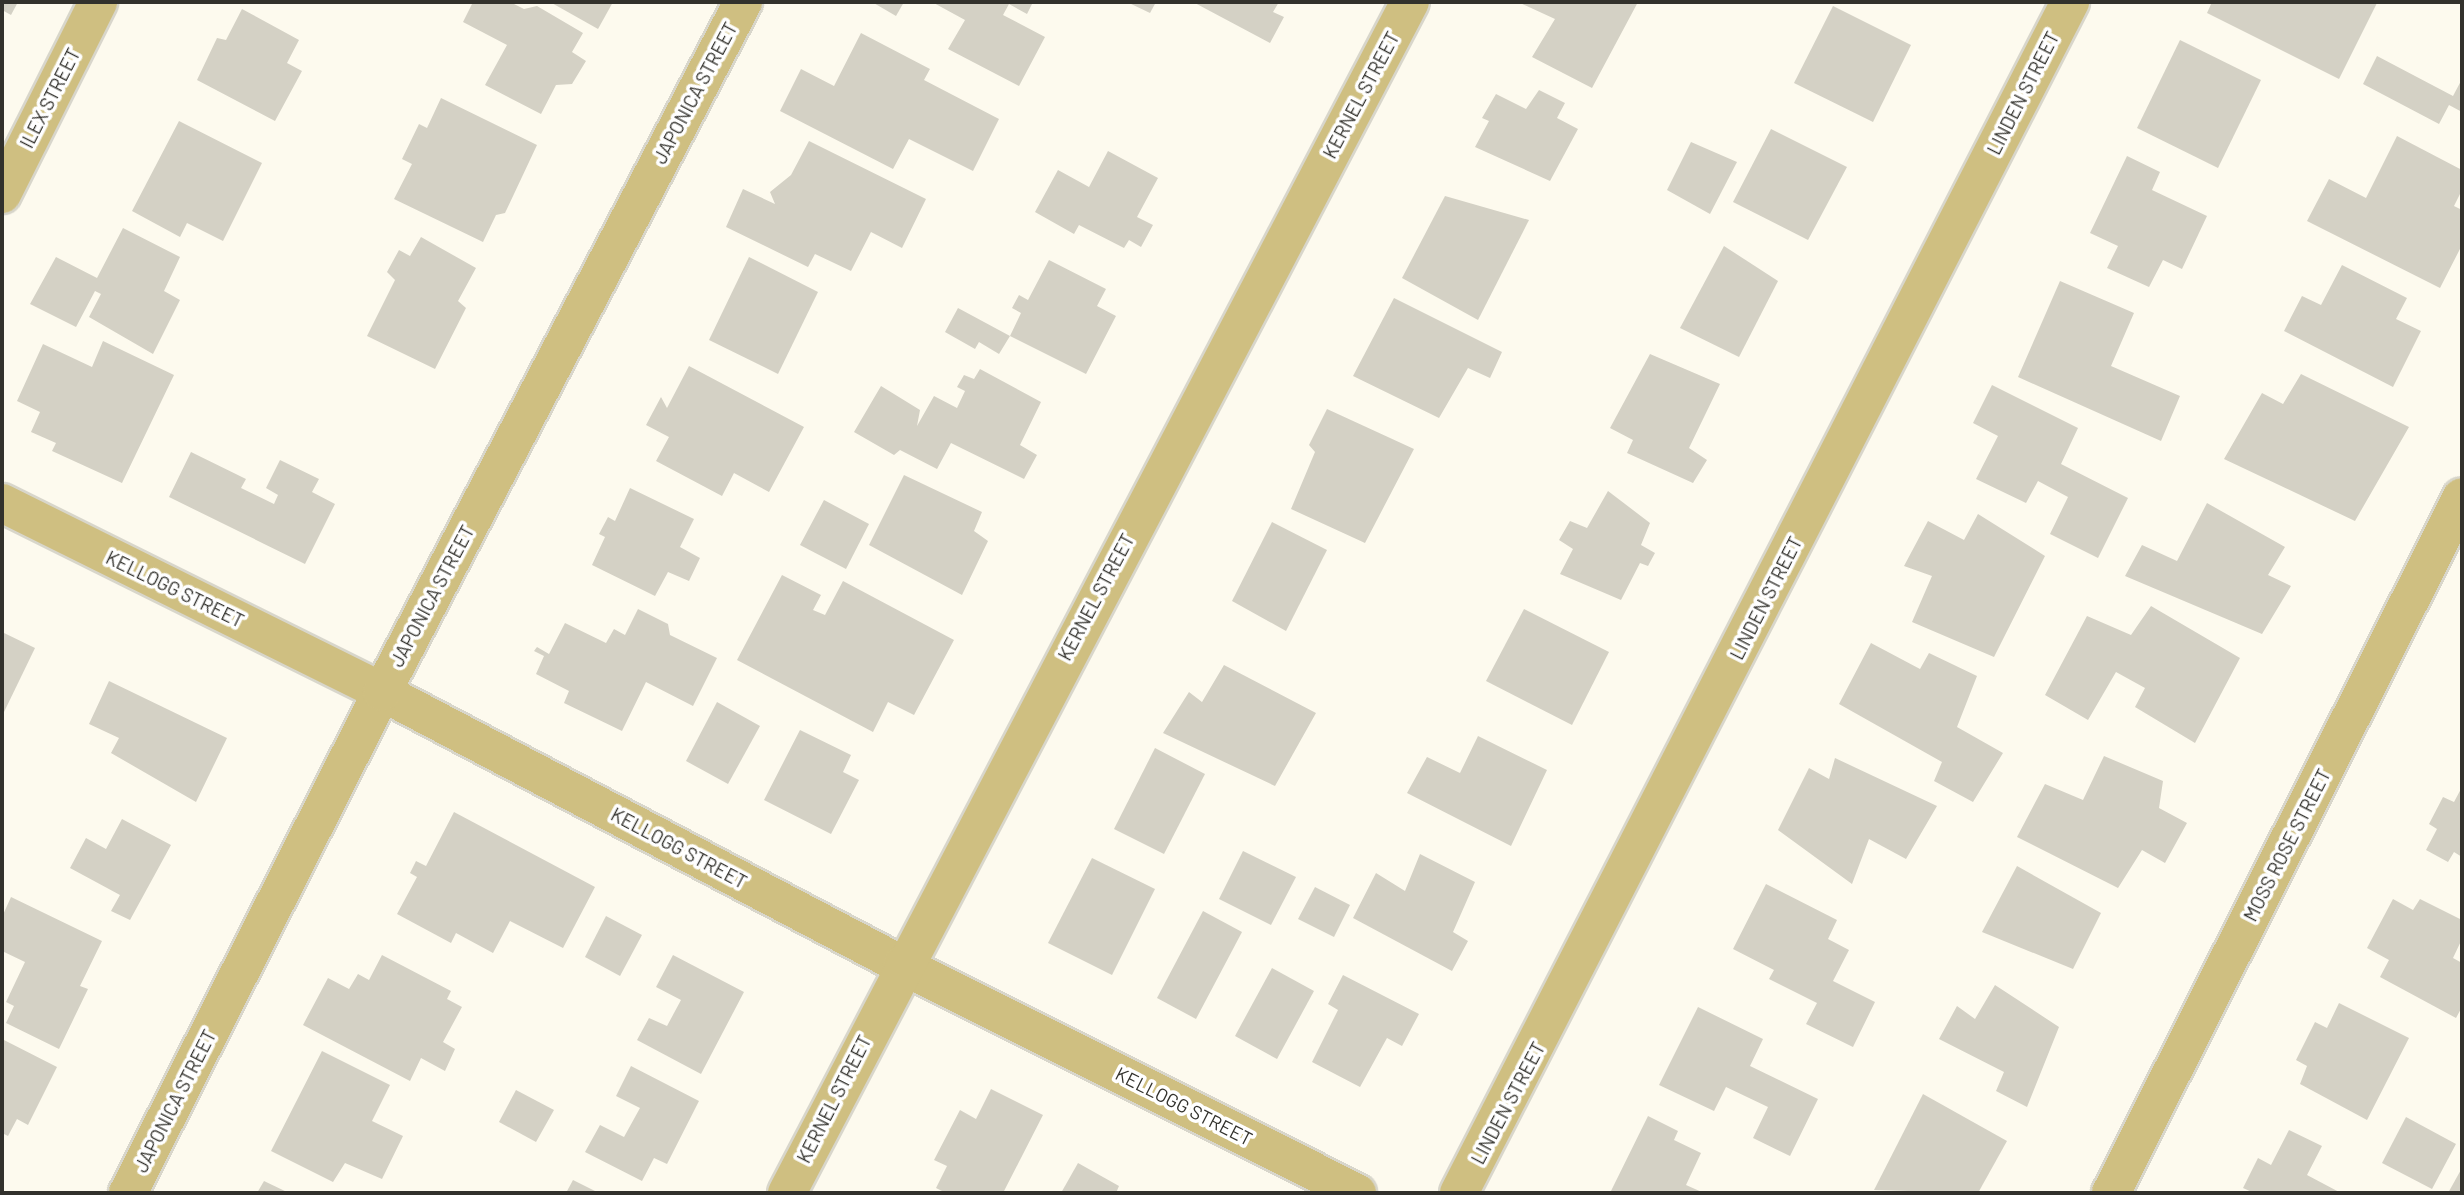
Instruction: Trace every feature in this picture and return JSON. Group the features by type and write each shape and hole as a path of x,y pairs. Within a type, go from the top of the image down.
{"street":[{"name":"ILEX STREET","path":"2,194 99,2"},
{"name":"JAPONICA STREET","path":"128,1193 382,692 743,2"},
{"name":"KERNEL STREET","path":"787,1193 902,965 1410,2"},
{"name":"LINDEN STREET","path":"1459,1193 2070,2"},
{"name":"MOSS ROSE STREET","path":"2111,1193 2462,497"},
{"name":"KELLOGG STREET","path":"2,503 382,692 902,965 1357,1193"}],"building":[{"path":"2,2 18,2 11,15 2,10"},
{"path":"473,2 510,2 524,9 537,6 583,33 572,52 586,61 572,84 556,85 541,114 485,85 507,45 463,22"},
{"path":"550,2 613,2 598,29"},
{"path":"872,2 904,2 896,16"},
{"path":"932,2 1033,2 1027,14 1009,4 1003,15 1045,37 1019,86 948,49 965,20"},
{"path":"1127,2 1156,2 1150,13"},
{"path":"1193,2 1279,2 1273,12 1284,17 1270,43"},
{"path":"1518,2 1638,2 1592,88 1532,57 1555,19"},
{"path":"2212,2 2377,3 2339,79 2207,13"},
{"path":"1833,6 1911,45 1873,122 1794,83"},
{"path":"242,9 299,40 287,63 302,71 275,121 197,80 217,38 226,40"},
{"path":"861,33 930,69 924,80 999,119 973,171 909,139 893,169 780,111 801,69 834,86"},
{"path":"2180,40 2261,80 2218,168 2137,128"},
{"path":"2377,56 2453,96 2462,79 2462,112 2449,105 2439,124 2363,84"},
{"path":"1539,90 1565,103 1557,118 1578,129 1550,181 1475,147 1489,121 1482,118 1496,94 1526,109"},
{"path":"441,98 537,145 505,213 496,215 483,242 394,199 412,164 402,159 419,124 427,128"},
{"path":"179,121 262,163 223,241 187,223 180,237 132,211"},
{"path":"1771,129 1847,167 1808,240 1733,202"},
{"path":"2397,136 2462,170 2462,190 2454,206 2462,210 2462,245 2440,288 2307,221 2329,179 2366,198"},
{"path":"809,141 926,199 902,248 871,232 851,271 815,254 808,267 726,227 743,189 775,204 770,192 791,175"},
{"path":"1691,142 1737,162 1710,214 1667,190"},
{"path":"1108,151 1158,178 1137,217 1153,225 1141,247 1129,240 1124,248 1079,225 1074,234 1035,212 1058,170 1089,187"},
{"path":"2127,156 2160,172 2152,190 2207,216 2182,269 2163,260 2149,287 2107,268 2118,246 2090,233"},
{"path":"1445,196 1529,220 1478,320 1402,278"},
{"path":"123,228 180,257 164,291 180,300 153,354 89,317 101,294 95,291 76,327 30,304 56,257 97,278"},
{"path":"421,237 476,268 458,301 466,308 435,369 367,336 395,280 387,272 399,250 410,256"},
{"path":"1724,246 1778,281 1739,357 1680,328"},
{"path":"749,257 818,292 778,374 709,340"},
{"path":"1049,260 1106,289 1097,306 1116,316 1086,374 1010,336 1021,313 1012,308 1019,295 1028,300"},
{"path":"2342,265 2407,298 2396,319 2421,331 2393,387 2284,331 2302,296 2321,305"},
{"path":"2060,281 2134,313 2111,366 2180,396 2161,441 2018,377"},
{"path":"1394,298 1502,352 1490,378 1468,368 1439,418 1353,376"},
{"path":"958,308 1010,336 999,354 979,342 975,349 945,332"},
{"path":"103,341 174,375 122,483 52,451 56,443 31,432 40,412 17,401 43,344 92,367"},
{"path":"1650,354 1720,384 1689,448 1707,460 1693,483 1627,453 1633,440 1610,428"},
{"path":"689,366 804,427 769,492 734,473 722,496 656,461 669,437 646,425 661,397 667,408"},
{"path":"980,369 1041,402 1020,445 1037,455 1024,479 951,443 937,469 900,450 894,455 854,432 881,386 920,410 917,426 934,396 957,408 965,391 957,387 964,375 974,379"},
{"path":"2301,374 2409,427 2355,521 2224,459 2262,393 2283,404"},
{"path":"1992,385 2078,428 2061,464 2128,498 2098,558 2050,534 2068,497 2038,481 2026,503 1976,479 1998,436 1973,423"},
{"path":"1327,409 1414,449 1365,543 1291,509 1315,452 1309,445"},
{"path":"191,452 246,479 241,488 274,504 278,495 266,488 280,460 319,479 312,492 335,504 305,564 169,497"},
{"path":"904,475 982,512 974,531 988,541 962,595 869,545"},
{"path":"630,488 694,519 680,547 700,558 689,581 668,572 655,596 592,565 605,537 599,534 608,517 615,521"},
{"path":"1608,491 1650,523 1641,545 1655,553 1648,566 1640,563 1621,600 1560,574 1573,549 1559,540 1570,521 1587,528"},
{"path":"824,500 869,524 846,569 800,545"},
{"path":"2207,503 2285,547 2268,575 2291,586 2262,634 2125,576 2142,545 2177,561"},
{"path":"1978,514 2045,556 1994,657 1912,622 1932,576 1904,566 1928,521 1964,540"},
{"path":"1272,522 1327,550 1286,631 1232,601"},
{"path":"782,575 821,595 813,610 825,615 843,581 954,640 914,715 888,702 873,732 737,660"},
{"path":"2151,606 2240,658 2195,743 2135,707 2145,688 2116,672 2088,720 2045,695 2087,616 2131,635"},
{"path":"638,609 668,624 670,635 717,658 693,706 646,682 622,731 564,703 569,691 536,674 544,656 534,651 537,647 549,654 565,623 606,643 614,629 625,635"},
{"path":"1524,609 1609,652 1572,725 1486,681"},
{"path":"2,632 35,648 4,712 2,711"},
{"path":"1871,643 1920,669 1929,653 1977,676 1957,727 2003,753 1973,802 1934,781 1942,762 1839,704"},
{"path":"1224,665 1316,713 1275,786 1163,733 1189,692 1202,702"},
{"path":"109,681 227,738 196,802 111,753 119,738 89,724"},
{"path":"717,702 760,726 728,784 686,761"},
{"path":"800,730 851,755 843,772 859,780 831,834 764,800"},
{"path":"1478,736 1547,770 1511,846 1407,793 1427,757 1460,773"},
{"path":"1155,748 1205,774 1164,854 1114,829"},
{"path":"2104,756 2163,781 2159,808 2187,823 2165,863 2142,850 2118,888 2017,837 2045,784 2083,800"},
{"path":"1835,758 1937,806 1906,859 1869,839 1852,884 1778,830 1809,768 1829,779"},
{"path":"2462,787 2462,857 2454,852 2448,862 2426,850 2437,829 2429,824 2443,797 2454,802"},
{"path":"454,812 595,887 563,948 510,921 493,953 456,933 451,943 397,914 417,877 410,873 416,861 426,866"},
{"path":"122,819 171,845 130,920 111,911 120,895 70,868 86,838 106,849"},
{"path":"1243,851 1296,877 1271,925 1219,899"},
{"path":"1420,854 1475,882 1453,932 1468,941 1452,971 1353,918 1376,873 1405,891"},
{"path":"1092,858 1155,889 1112,975 1048,943"},
{"path":"2017,866 2101,913 2073,969 1982,932"},
{"path":"1766,884 1837,920 1828,939 1849,950 1833,981 1875,1002 1853,1047 1806,1024 1817,1003 1769,979 1774,970 1733,949"},
{"path":"1315,887 1350,905 1334,937 1298,919"},
{"path":"11,897 102,941 80,986 88,989 59,1049 6,1023 14,1006 6,1002 25,962 2,951 2,917"},
{"path":"2393,899 2413,910 2420,899 2462,920 2462,939 2453,958 2462,963 2462,1007 2456,1018 2380,977 2389,960 2367,948"},
{"path":"1203,911 1242,932 1196,1019 1157,998"},
{"path":"606,916 642,935 620,976 585,957"},
{"path":"382,955 451,991 447,999 462,1007 443,1042 455,1049 445,1071 421,1058 410,1081 303,1025 328,978 349,989 358,974 369,980"},
{"path":"673,955 744,992 701,1074 637,1040 649,1018 667,1026 681,1000 656,987"},
{"path":"1272,968 1314,991 1277,1059 1235,1036"},
{"path":"1343,975 1419,1014 1402,1046 1387,1038 1360,1087 1312,1062 1338,1010 1328,1004"},
{"path":"1995,985 2059,1027 2027,1107 1996,1091 2004,1072 1939,1039 1957,1006 1975,1019"},
{"path":"2339,1003 2409,1038 2367,1120 2300,1084 2307,1066 2296,1060 2315,1022 2327,1028"},
{"path":"1698,1007 1763,1039 1750,1066 1818,1099 1790,1156 1753,1138 1768,1107 1726,1087 1714,1111 1659,1085"},
{"path":"2,1039 57,1067 28,1125 17,1119 8,1136 2,1133"},
{"path":"322,1051 390,1085 372,1121 403,1136 382,1179 345,1163 333,1182 271,1151"},
{"path":"631,1066 699,1101 667,1164 654,1158 642,1181 585,1152 600,1125 624,1137 640,1108 616,1096"},
{"path":"991,1089 1043,1115 1003,1193 946,1193 936,1188 947,1166 934,1160 960,1110 976,1119"},
{"path":"516,1090 554,1110 536,1142 499,1122"},
{"path":"1923,1094 2007,1141 1978,1193 1874,1190"},
{"path":"1648,1116 1678,1131 1674,1140 1701,1153 1686,1185 1704,1193 1610,1193"},
{"path":"2406,1117 2456,1144 2432,1189 2382,1163"},
{"path":"2289,1130 2322,1146 2307,1175 2341,1193 2254,1193 2243,1188 2258,1158 2271,1165"},
{"path":"1078,1163 1119,1186 1116,1193 1061,1193"},
{"path":"2462,1168 2462,1193 2448,1193"},
{"path":"573,1180 599,1193 566,1193"},
{"path":"264,1181 289,1193 257,1193"}]}
